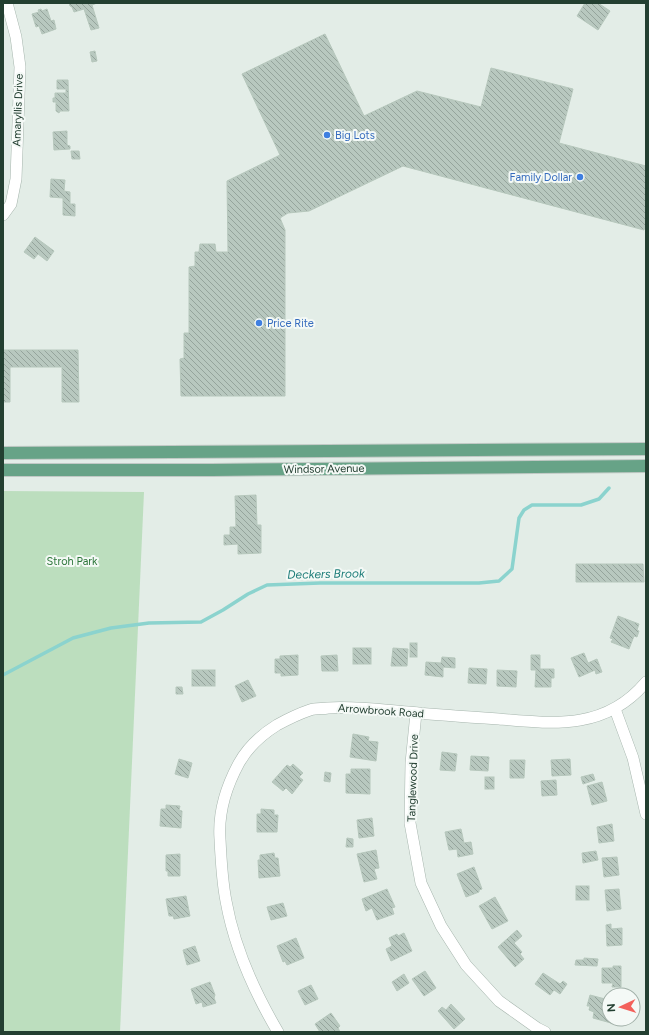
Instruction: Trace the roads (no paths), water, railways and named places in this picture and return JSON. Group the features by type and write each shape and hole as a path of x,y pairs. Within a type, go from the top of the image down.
{"main road":[{"path":"576,449 576,466"},
{"name":"Windsor Avenue","path":"3,453 646,449"},
{"path":"288,469 292,451"},
{"name":"Windsor Avenue","path":"3,470 184,471 646,466"}],"street":[{"name":"Amaryllis Drive","path":"3,215 11,204 16,180 20,68 16,37 7,3"},
{"name":"Arrowbrook Road","path":"278,1032 248,971 232,929 221,870 219,825 223,799 233,774 245,754 265,733 291,717 312,709 347,707 542,723 580,721 615,709 639,690 646,682"},
{"path":"615,709 634,758 646,814"},
{"name":"Tanglewood Drive","path":"416,713 411,763 410,823 421,884 441,926 466,965 500,1001 536,1028 545,1032"}],"waterway":[{"name":"Deckers Brook","path":"3,675 73,638 111,628 149,623 201,622 248,594 267,585 320,583 479,583 499,581 512,569 519,518 524,510 532,505 581,505 599,499 609,488"}],"place":[{"name":"Big Lots","path":"327,135"},
{"name":"Family Dollar","path":"580,177"},
{"name":"Price Rite","path":"259,323"}],"park label":[{"name":"Stroh Park","path":"72,561"}]}
